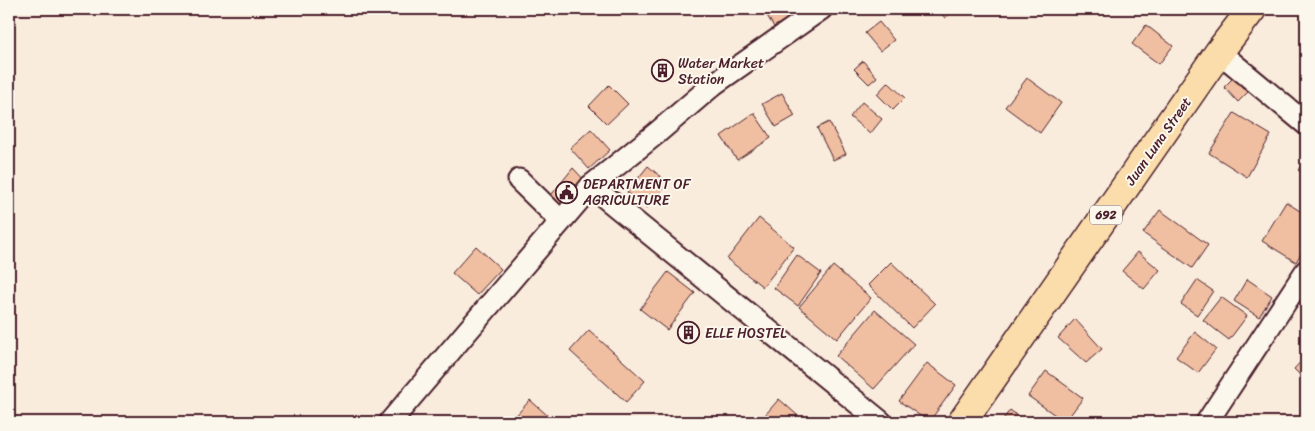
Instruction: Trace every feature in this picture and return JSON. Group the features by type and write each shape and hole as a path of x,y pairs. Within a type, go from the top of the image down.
{"main road":[{"name":"Juan Luna Street","path":"962,422 1252,9"}],"street":[{"path":"390,422 591,186 714,84 821,9"},
{"path":"1220,52 1306,124"},
{"path":"519,180 561,221"},
{"path":"591,186 881,422"},
{"path":"1207,422 1306,271"}],"building":[{"path":"763,9 803,9 774,27"},
{"path":"938,9 956,9 945,18"},
{"path":"879,22 894,40 880,51 865,33"},
{"path":"1146,25 1173,46 1159,64 1132,44"},
{"path":"863,61 877,77 869,84 854,69"},
{"name":"Water Market Station","path":"669,65 672,71 655,78 653,72"},
{"path":"1027,78 1061,103 1040,133 1005,107"},
{"path":"1233,78 1248,92 1238,102 1224,87"},
{"path":"888,82 905,98 893,110 877,94"},
{"path":"609,85 628,104 607,124 589,106"},
{"path":"782,93 795,116 776,127 762,104"},
{"path":"862,102 882,119 870,134 850,117"},
{"path":"754,113 771,138 737,160 721,136"},
{"path":"1234,113 1271,135 1247,177 1209,153"},
{"path":"829,122 846,154 833,160 817,128"},
{"path":"591,129 610,150 589,169 570,148"},
{"path":"1306,159 1306,176 1298,170"},
{"path":"648,166 668,183 647,208 627,192"},
{"name":"DEPARTMENT OF AGRICULTURE","path":"573,168 588,184 563,212 548,199"},
{"path":"1286,202 1306,215 1306,245 1296,262 1262,241"},
{"path":"1160,210 1208,245 1192,268 1143,233"},
{"path":"759,218 794,247 763,287 727,259"},
{"path":"476,246 501,269 477,295 452,273"},
{"path":"1138,252 1160,270 1144,289 1122,271"},
{"path":"797,255 821,273 798,306 774,288"},
{"path":"891,262 935,304 912,328 868,285"},
{"path":"833,266 871,298 837,339 799,307"},
{"path":"668,272 695,293 667,330 640,309"},
{"path":"1247,279 1272,296 1259,317 1234,301"},
{"path":"1197,280 1213,291 1197,315 1181,304"},
{"path":"1221,297 1247,316 1229,340 1203,320"},
{"path":"875,310 914,344 874,389 836,356"},
{"path":"1075,319 1102,349 1086,363 1058,338"},
{"name":"ELLE HOSTEL","path":"688,326 696,329 689,342 682,337"},
{"path":"589,330 645,381 626,402 570,351"},
{"path":"1195,332 1216,349 1198,373 1176,357"},
{"path":"1306,356 1306,381 1294,369"},
{"path":"927,363 956,385 929,422 899,401"},
{"path":"1046,371 1083,398 1065,422 1028,396"},
{"path":"779,399 805,422 759,422"},
{"path":"530,400 555,422 515,422 512,420"},
{"path":"1010,410 1026,422 1001,422"}],"place":[{"name":"Water Market Station","path":"662,71"},
{"name":"DEPARTMENT OF AGRICULTURE","path":"567,192"},
{"name":"ELLE HOSTEL","path":"689,333"}]}
